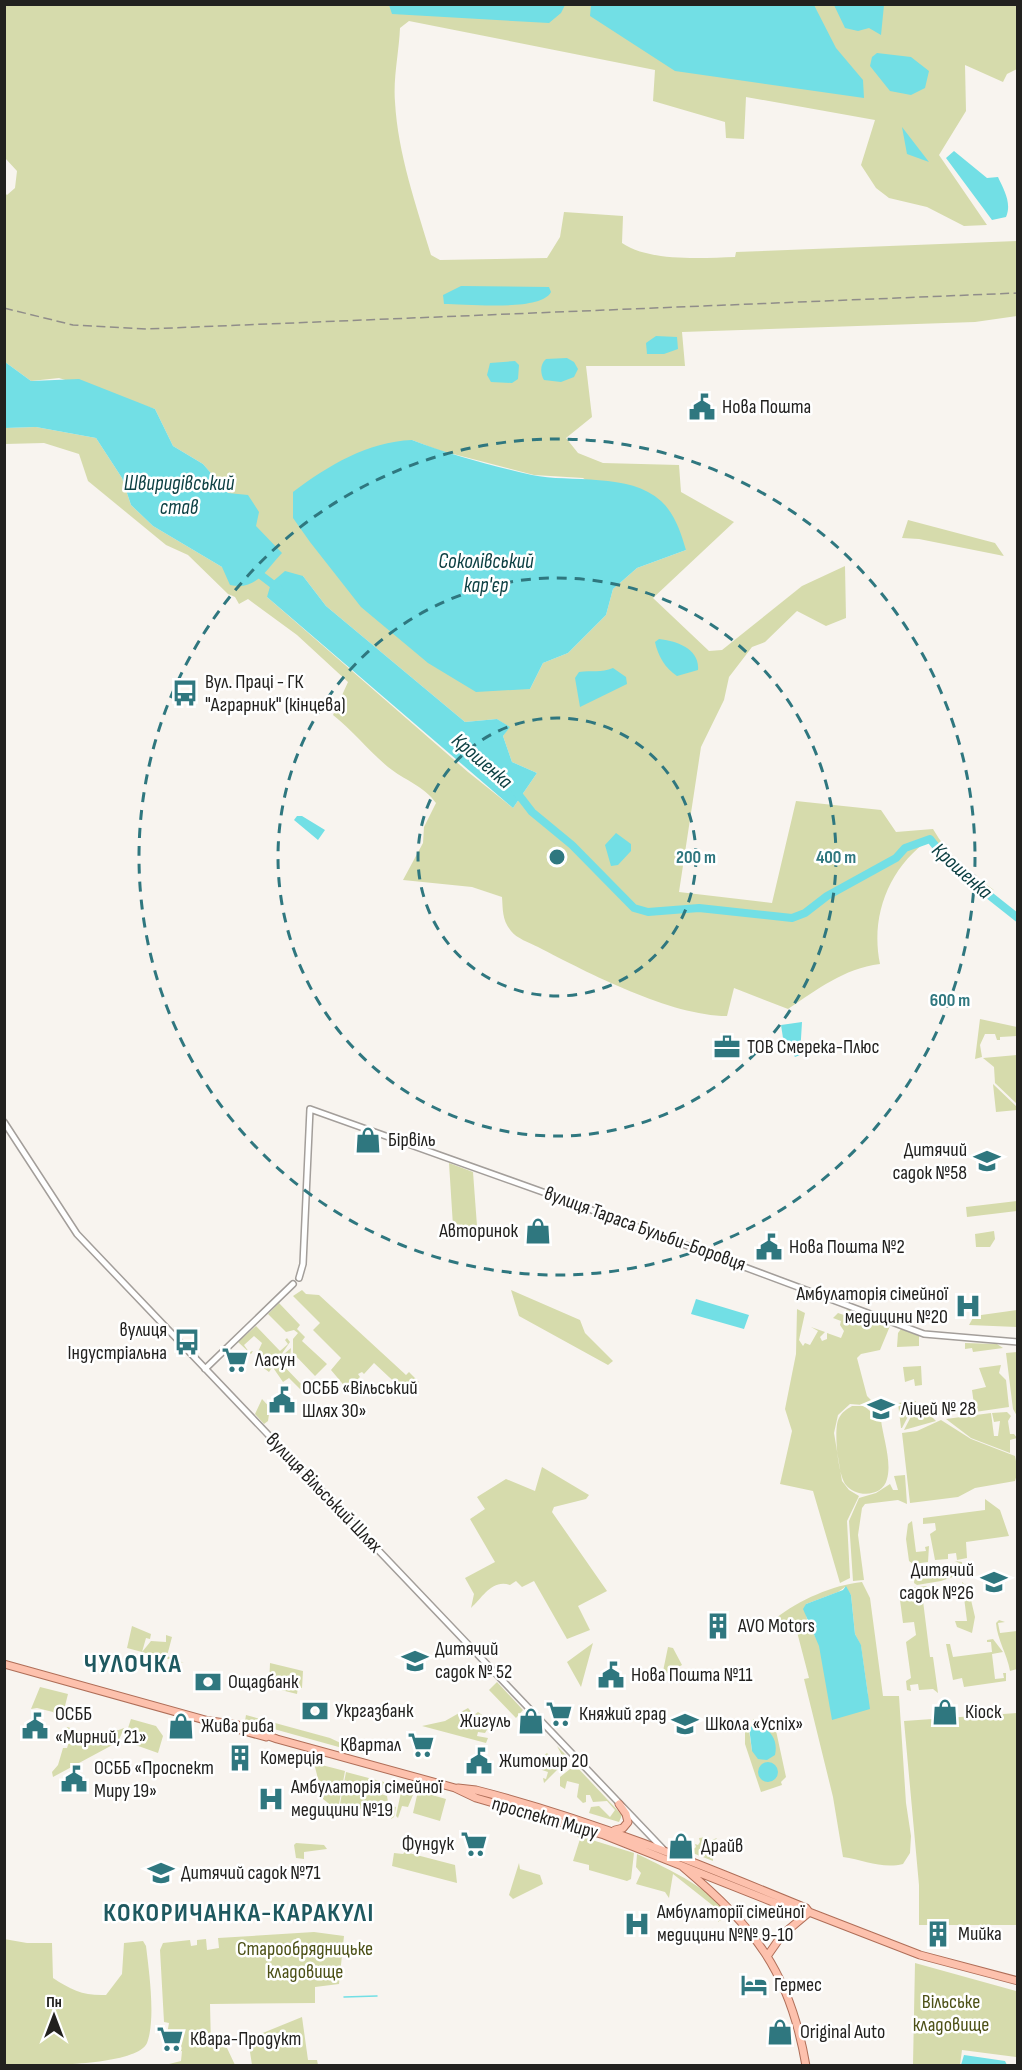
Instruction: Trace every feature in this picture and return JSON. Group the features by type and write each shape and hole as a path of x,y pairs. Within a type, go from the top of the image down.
{"main road":[{"name":"проспект Миру","path":"4,1664 211,1721 238,1725 277,1739 455,1788 484,1792 613,1830 671,1853"},
{"name":"проспект Миру","path":"455,1788 476,1798 604,1835 803,1914 808,1912"},
{"path":"613,1830 623,1828 628,1822 620,1804"},
{"path":"663,1849 736,1914 769,1954"},
{"path":"671,1853 740,1913 769,1954 796,2019 808,2066"},
{"path":"671,1853 806,1908 808,1912 920,1954 1017,1981"},
{"path":"769,1954 782,1935 808,1912"}],"street":[{"name":"вулиця Тараса Бульби-Боровця","path":"299,1278 303,1264 310,1109 563,1199 923,1334 1017,1342"},
{"name":"вулиця Вільський Шлях","path":"4,1122 72,1228 663,1849"},
{"path":"205,1369 293,1284"}],"green space":[{"path":"5,5 1017,5 1017,69 1007,74 1003,82 965,65 966,111 939,155 987,225 964,226 927,207 889,198 876,188 861,165 875,120 746,97 744,139 726,138 725,122 653,101 655,70 409,21 400,28 395,84 397,121 408,179 431,255 440,260 547,258 560,237 564,212 623,216 622,243 647,253 677,258 735,257 736,252 1017,241 1017,316 975,322 682,332 685,366 586,366 592,417 566,438 578,453 603,463 679,465 681,492 734,522 653,598 709,651 722,650 802,586 845,566 846,618 826,626 797,611 765,642 752,647 729,677 724,700 701,747 679,892 772,903 796,801 881,810 896,832 933,829 960,863 994,890 965,875 930,839 903,864 886,894 878,928 880,964 843,975 788,1009 734,988 727,1016 681,1009 656,1001 605,980 523,940 513,934 506,923 502,897 472,887 403,880 423,843 424,827 436,803 420,788 388,767 333,715 348,682 297,635 248,599 239,604 235,597 228,594 188,555 166,545 88,481 79,454 44,443 5,444 5,428 36,427 96,438 122,478 131,505 153,526 222,567 256,526 203,464 173,446 155,409 59,378 31,381 5,362 4,192 7,195 15,188 17,171 5,158","holes":["412,440 438,450 534,475 583,478 686,550 637,568 613,589 606,615 568,653 543,663 530,689","303,576 326,606 465,722 497,719 509,727 503,736 512,762 537,773 513,808 468,772 267,597"]},
{"path":"908,520 995,543 1004,556 919,539 902,538"},
{"path":"980,1019 1017,1027 1017,1036 1000,1037 1000,1040 997,1040 995,1034 985,1034 980,1045 982,1057 975,1059"},
{"path":"1017,1055 1017,1104 995,1083 994,1067 983,1058"},
{"path":"993,1084 1017,1107 1017,1110 996,1112"},
{"path":"449,1163 473,1172 477,1226 453,1226"},
{"path":"1017,1201 1017,1211 967,1217 966,1207"},
{"path":"994,1231 995,1239 990,1247 976,1247 975,1234"},
{"path":"302,1290 306,1294 319,1295 406,1375 409,1372 419,1382 404,1391 374,1363 364,1374 362,1372 358,1374 360,1377 347,1389 331,1370 341,1358 313,1330 320,1323 293,1296"},
{"path":"511,1290 580,1320 585,1333 613,1361 608,1365 519,1316"},
{"path":"279,1303 300,1325 297,1329 305,1337 302,1341 327,1364 315,1376 293,1353 293,1339 298,1333 294,1330 286,1332 268,1314"},
{"path":"797,1309 805,1313 799,1340 803,1346 805,1343 810,1345 818,1331 811,1327 825,1332 820,1337 822,1341 827,1339 827,1333 841,1338 844,1331 840,1325 841,1321 833,1318 838,1313 844,1315 847,1309 890,1326 880,1350 861,1354 857,1358 867,1396 877,1406 850,1404 838,1415 834,1433 842,1481 849,1490 859,1496 847,1521 850,1578 840,1583 813,1491 780,1484 792,1431 785,1409 796,1354"},
{"path":"1017,1310 1017,1327 969,1325 974,1316"},
{"path":"256,1326 280,1351 288,1344 285,1340 287,1338 290,1342 269,1372 257,1363 256,1356 262,1343 254,1336 244,1345 249,1352 253,1351 251,1354 238,1342"},
{"path":"901,1329 919,1336 919,1346 897,1347 898,1333"},
{"path":"965,1343 997,1344 1003,1348 973,1352 972,1348 965,1349"},
{"path":"291,1348 290,1358 285,1354 279,1361 303,1386 309,1380 301,1390 289,1378 283,1382 274,1369 278,1359"},
{"path":"1018,1352 1017,1416 1013,1409 1006,1353"},
{"path":"1001,1365 999,1373 1006,1380 1009,1407 975,1412 972,1390 986,1387 979,1368"},
{"path":"921,1366 922,1385 915,1386 914,1379 905,1382 903,1367"},
{"path":"262,1399 275,1413 269,1414 268,1421 264,1424 255,1414"},
{"path":"916,1401 902,1428 901,1428 898,1403"},
{"path":"918,1403 936,1421 904,1430"},
{"path":"852,1406 864,1406 881,1420 888,1457 887,1479 885,1485 869,1494 856,1492 846,1485 839,1462 836,1441 837,1423 842,1414"},
{"path":"1007,1412 1011,1416 1008,1421 1010,1434 1014,1434 1017,1438 1010,1440 1010,1453 971,1438 946,1419 991,1413 994,1436 998,1436 1000,1421 994,1422 992,1413"},
{"path":"941,1420 971,1439 1015,1456 1018,1471 1015,1481 975,1488 958,1497 910,1503 902,1433 917,1431"},
{"path":"542,1467 589,1495 586,1499 554,1507 552,1512 607,1591 578,1606 590,1630 567,1639 534,1581 522,1587 516,1581 510,1585 493,1587 471,1608 474,1594 465,1578 495,1562 470,1519 485,1509 477,1497 506,1479 535,1491"},
{"path":"905,1475 907,1504 898,1500 865,1504 862,1508 858,1535 864,1580 853,1581 849,1521 859,1498 876,1493 890,1484 893,1490 898,1490 894,1476"},
{"path":"985,1499 1000,1510 1009,1536 966,1542 967,1558 957,1560 956,1553 948,1554 948,1559 935,1560 930,1534 936,1530 935,1523 923,1524 923,1518 985,1510"},
{"path":"912,1521 916,1552 926,1551 925,1547 929,1546 928,1562 913,1564 909,1561 906,1539 908,1524"},
{"path":"955,1561 962,1562 961,1574 941,1581 917,1585 914,1583 916,1566 922,1566 919,1569 920,1578 960,1573 959,1563"},
{"path":"862,1582 870,1598 883,1696 899,1696 906,1803 911,1836 910,1853 903,1864 880,1865 843,1857 833,1797 804,1679 809,1678 796,1628 776,1618 817,1594","holes":["845,1587 851,1595 855,1634 861,1646 868,1695 827,1653 810,1628 806,1616 806,1604"]},
{"path":"962,1582 968,1587 975,1617 972,1633 957,1627 955,1621 967,1621"},
{"path":"926,1586 933,1590 934,1598 931,1592 922,1593 930,1657 933,1657 938,1693 933,1689 919,1690 918,1684 910,1685 911,1691 907,1690 906,1681 911,1678 906,1642 916,1635 914,1622 903,1623 900,1600 904,1589"},
{"path":"999,1620 1005,1622 998,1623 1000,1633 1017,1631 1017,1669 1010,1671 997,1629 996,1623"},
{"path":"132,1626 151,1634 150,1639 146,1638 142,1652 127,1648"},
{"path":"166,1635 172,1637 167,1656 184,1663 142,1652 151,1641 166,1642"},
{"path":"993,1639 1003,1652 992,1654 995,1679 1004,1678 1003,1673 1006,1673 1006,1681 964,1687 962,1678 953,1680 946,1644 950,1644 953,1657 992,1652 991,1642 987,1640"},
{"path":"593,1643 581,1687 567,1662"},
{"path":"668,1647 673,1648 682,1665 662,1676"},
{"path":"270,1663 303,1671 302,1688 298,1687 297,1694 269,1687"},
{"path":"497,1682 523,1710 516,1718 489,1690"},
{"path":"40,1687 68,1694 62,1718 53,1712 37,1708 31,1709"},
{"path":"340,1702 381,1713 368,1716 339,1707"},
{"path":"468,1708 474,1715 478,1712 492,1722 485,1733 478,1732 477,1736 488,1738 486,1743 422,1726 445,1721"},
{"path":"1017,1713 1017,1925 919,1925 919,1885 904,1721"},
{"path":"246,1715 330,1738 364,1754 245,1721"},
{"path":"131,1719 156,1726 163,1736 158,1753 127,1742 126,1734"},
{"path":"753,1719 771,1721 775,1726 786,1777 781,1782 782,1785 761,1792 745,1744 745,1726 753,1724","holes":["754,1725 770,1732 752,1751 749,1730"]},
{"path":"67,1727 74,1729 77,1734 100,1737 124,1728 118,1742 53,1777 52,1772 58,1765 63,1748 67,1748 71,1736 65,1732 71,1735 73,1731 66,1730"},
{"path":"557,1746 569,1758 544,1783 543,1778 546,1779 548,1772 542,1770 539,1759 547,1753 557,1763 563,1757"},
{"path":"314,1763 345,1771 339,1804 333,1807 323,1799"},
{"path":"575,1765 622,1815 619,1822 589,1813 591,1807 599,1806 610,1817 615,1810 607,1801 593,1802 590,1795 586,1795 586,1802 583,1803 577,1797 579,1784 567,1781 565,1789 560,1786 560,1777"},
{"path":"346,1772 399,1786 384,1784 381,1794 387,1796 388,1802 380,1800 379,1803 396,1807 394,1817 391,1819 393,1811 386,1809 379,1813 340,1804"},
{"path":"402,1787 415,1790 408,1807 402,1806 398,1818 396,1816"},
{"path":"418,1791 446,1799 440,1821 413,1813"},
{"path":"576,1835 634,1853 631,1879 627,1881 589,1870 589,1865 573,1861 580,1839"},
{"path":"707,1837 709,1841 717,1838 712,1845 713,1861 690,1852 696,1847 695,1844 698,1845 700,1842 699,1838"},
{"path":"296,1843 324,1845 327,1849 304,1852 304,1859 296,1858 294,1845"},
{"path":"405,1852 455,1865 457,1883 392,1866 394,1853 403,1854"},
{"path":"637,1854 702,1889 723,1908 727,1917 717,1922 726,1916 673,1874 669,1898 665,1892 636,1884 641,1873 636,1867"},
{"path":"519,1863 520,1869 540,1875 543,1884 513,1899 509,1895"},
{"name":"Старообрядницьке кладовище","path":"314,1932 344,1936 339,1984 315,1987 315,2003 210,2004 211,2045 227,2048 235,2065 165,2065 181,2061 182,2051 175,2052 173,2035 167,2034 169,2023 164,2022 160,1950 163,1943 190,1940 191,1946 197,1945 197,1940 206,1939 207,1950 219,1948 218,1938"},
{"path":"4,1939 27,1943 52,1943 53,1978 78,1991 98,1995 106,1995 122,1974 124,1943 143,1941 146,1946 151,1995 150,2033 147,2043 139,2051 104,2061 58,2065 5,2065"},
{"name":"Вільське кладовище","path":"915,1963 1016,1991 1016,2057 962,2050 960,2065 913,2065"},
{"path":"302,2017 308,2060 317,2060 318,2065 252,2065 248,2039"}],"water":[{"path":"389,5 565,5 561,13 549,23 392,14"},
{"path":"591,5 814,5 836,48 863,80 864,98 675,71 590,16"},
{"path":"834,5 884,5 881,35 869,28 858,31 845,28"},
{"path":"877,53 911,57 929,71 925,88 911,95 890,91 870,66 872,57"},
{"path":"902,127 929,162 907,154"},
{"path":"954,151 987,178 998,177 1008,202 1006,217 992,220 946,158"},
{"path":"461,286 549,287 551,292 544,298 519,305 444,304 443,295"},
{"path":"656,336 677,337 678,349 664,354 647,354 646,343"},
{"path":"567,358 574,362 578,369 574,377 561,382 544,380 541,369 546,359"},
{"path":"515,361 519,365 518,379 512,383 491,382 487,375 490,363"},
{"name":"Швиридівський став","path":"5,362 31,381 79,379 155,409 173,446 203,464 228,493 248,495 259,512 256,526 282,553 254,582 239,586 230,585 222,567 153,526 131,505 122,478 96,438 36,427 5,428"},
{"name":"Соколівський кар'єр","path":"412,440 472,460 532,475 617,482 648,492 661,501 670,512 686,550 637,568 613,589 606,615 568,653 543,663 530,689 476,692 428,663 361,607 293,518 293,492 320,473 364,450 379,445"},
{"path":"285,571 303,576 326,606 465,722 497,719 510,727 503,736 512,762 537,773 513,808 267,597 271,583"},
{"path":"659,639 686,647 695,657 698,670 677,676 673,673 658,652 655,642"},
{"path":"613,668 626,677 627,684 580,707 575,678 579,672"},
{"path":"297,816 302,816 325,830 318,840 294,820"},
{"path":"616,833 631,844 631,851 618,865 611,866 605,845"},
{"path":"802,1022 800,1055 795,1057 783,1038 781,1025"},
{"path":"696,1299 749,1315 744,1329 691,1314"},
{"path":"846,1586 851,1595 855,1634 861,1645 870,1709 832,1720 819,1646 803,1609 806,1604 843,1590"},
{"path":"759,1725 771,1733 775,1741 775,1755 767,1760 758,1759 752,1751 749,1727"},
{"path":"768,1762 775,1765 778,1772 775,1779 768,1782 761,1779 758,1772 761,1765"},
{"path":"964,2055 1005,2061 1007,2065 961,2065"}],"waterway":[{"name":"Крошенка","path":"254,570 279,589"},
{"name":"Крошенка","path":"515,790 532,812 572,845 634,908 648,912 699,908 792,918 805,913 827,896 896,858 905,848 930,839 951,865 1018,918"},
{"path":"344,1997 377,1996"}],"railway":[{"path":"4,308 73,325 146,329 1018,293"}],"place":[{"name":"Нова Пошта","path":"702,407"},
{"name":"Вул. Праці - ГК \"Аграрник\" (кінцева)","path":"185,693"},
{"name":"ТОВ Смерека-Плюс","path":"727,1047"},
{"name":"Бірвіль","path":"368,1140"},
{"name":"Дитячий садок №58","path":"987,1161"},
{"name":"Авторинок","path":"538,1231"},
{"name":"Нова Пошта №2","path":"769,1247"},
{"name":"Амбулаторія сімейної медицини №20","path":"968,1306"},
{"name":"вулиця Індустріальна","path":"187,1342"},
{"name":"Ласун","path":"235,1360"},
{"name":"ОСББ «Вільський Шлях 30»","path":"282,1400"},
{"name":"Ліцей № 28","path":"881,1409"},
{"name":"Дитячий садок №26","path":"994,1582"},
{"name":"AVO Motors","path":"718,1626"},
{"name":"Дитячий садок № 52","path":"415,1661"},
{"name":"Нова Пошта №11","path":"611,1675"},
{"name":"Ощадбанк","path":"208,1682"},
{"name":"Укргазбанк","path":"315,1711"},
{"name":"Кіоск","path":"945,1712"},
{"name":"Княжий град","path":"559,1714"},
{"name":"Жигуль","path":"531,1721"},
{"name":"Школа «Успіх»","path":"685,1724"},
{"name":"ОСББ «Мирний, 21»","path":"35,1726"},
{"name":"Жива риба","path":"181,1726"},
{"name":"Квартал","path":"421,1745"},
{"name":"Комерція","path":"240,1758"},
{"name":"Житомир 20","path":"479,1761"},
{"name":"ОСББ «Проспект Миру 19»","path":"74,1779"},
{"name":"Амбулаторія сімейної медицини №19","path":"271,1799"},
{"name":"Фундук","path":"474,1844"},
{"name":"Драйв","path":"681,1846"},
{"name":"Дитячий садок №71","path":"161,1873"},
{"name":"Амбулаторії сімейної медицини №№ 9-10","path":"637,1924"},
{"name":"Мийка","path":"938,1934"},
{"name":"Гермес","path":"754,1985"},
{"name":"Original Auto","path":"780,2032"},
{"name":"Квара-Продукт","path":"170,2039"}],"district":[{"name":"ЧУЛОЧКА","path":"133,1664"},
{"name":"КОКОРИЧАНКА-КАРАКУЛІ","path":"239,1913"}]}
